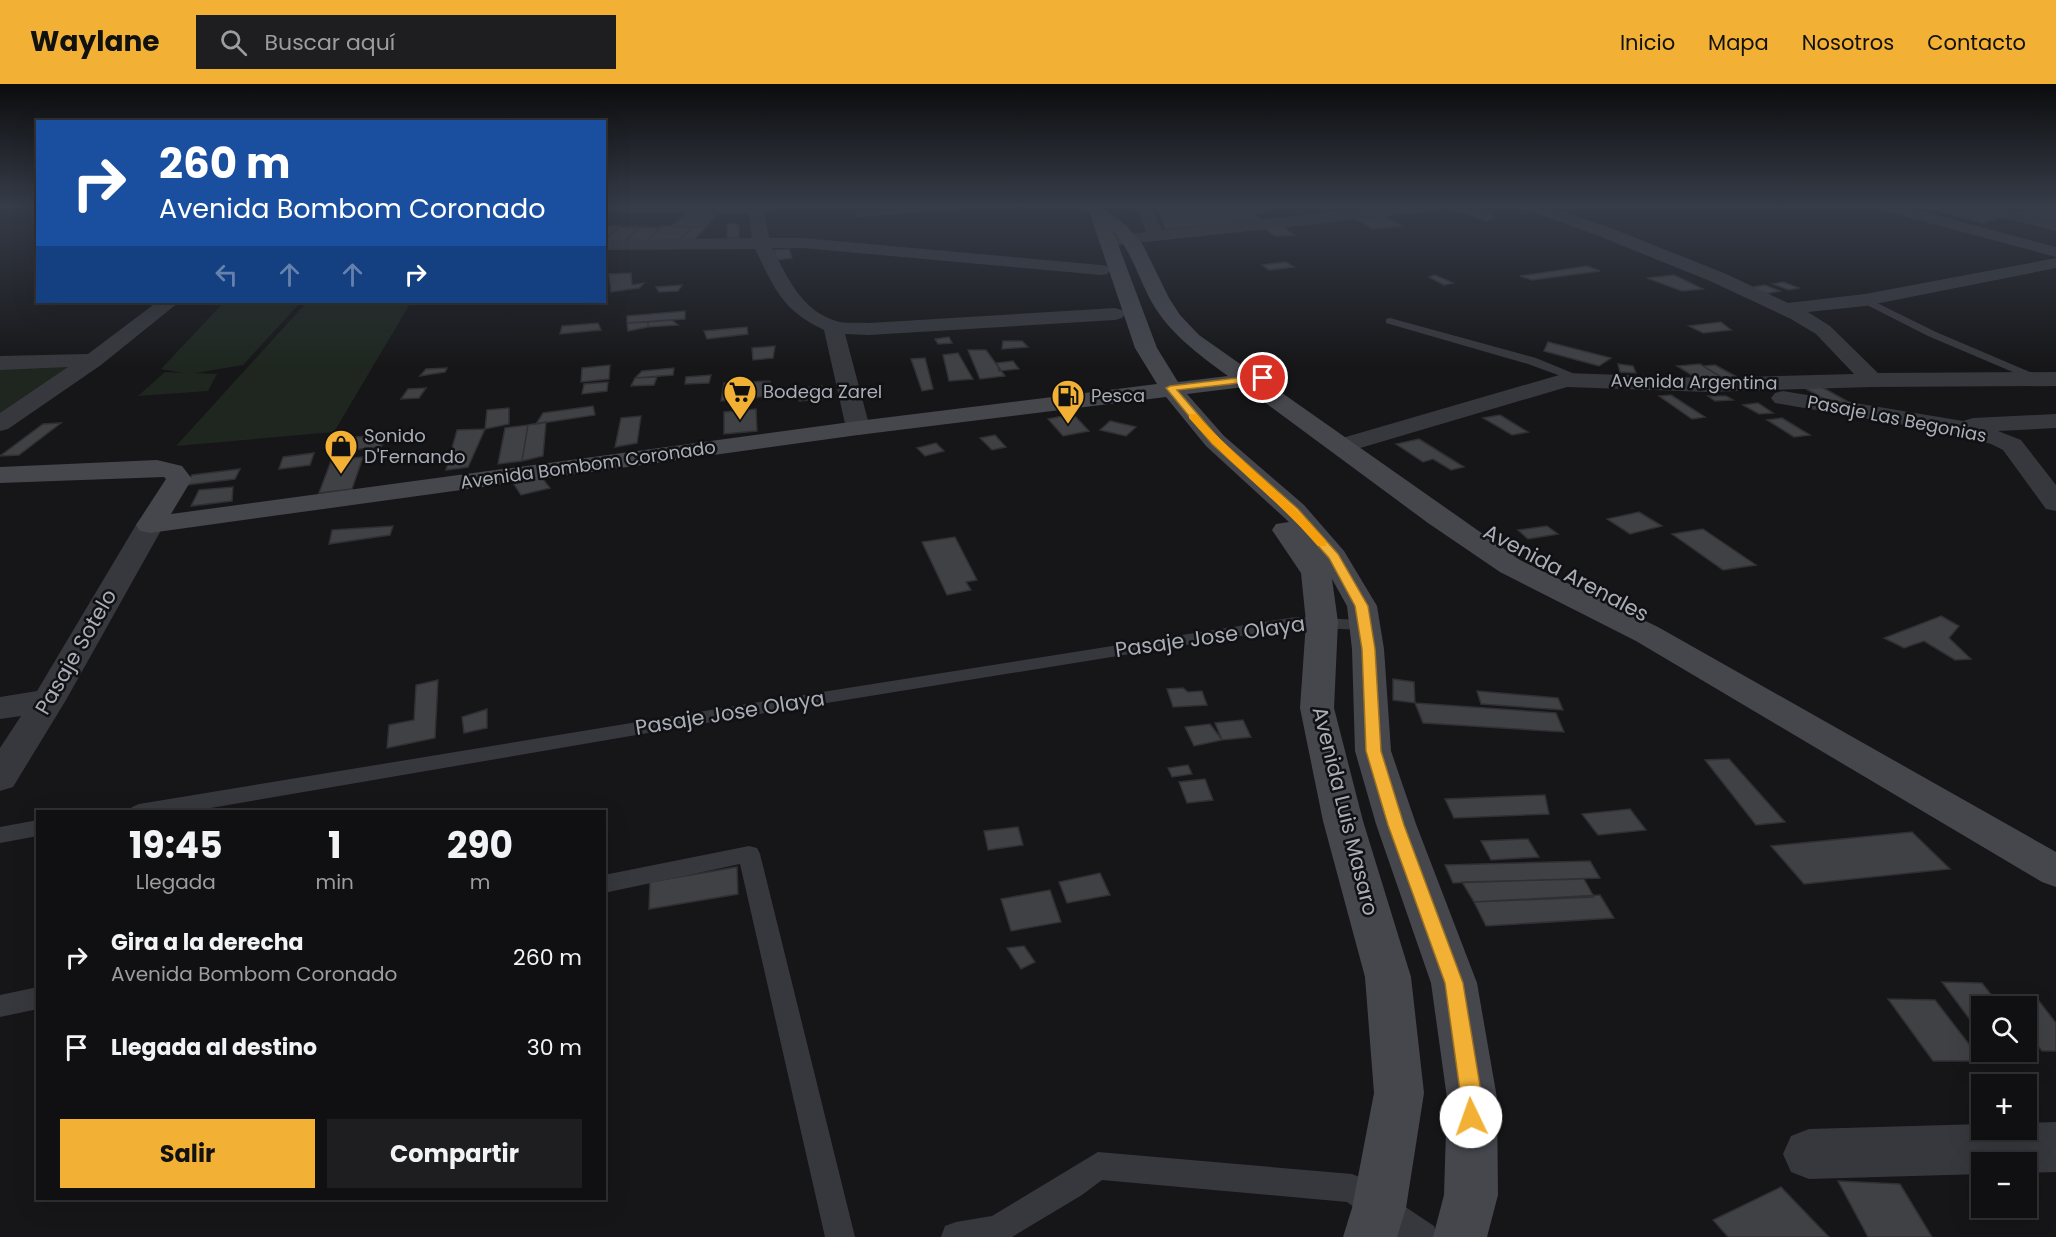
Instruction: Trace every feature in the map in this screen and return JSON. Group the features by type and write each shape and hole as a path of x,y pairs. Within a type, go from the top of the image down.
{"street":[{"path":"769,260 786,292 797,306 808,315 833,327 869,329 1115,314"},
{"name":"Avenida Luis Masaro","path":"1111,260 1115,314 1135,377 1156,390 1294,511 1334,557 1362,606 1368,649 1373,751 1396,825 1454,983 1472,1098 1471,1195 1460,1237"},
{"name":"Avenida Luis Masaro","path":"1119,260 1146,348 1156,390 1175,430 1216,469 1259,503 1289,533 1316,573 1322,622 1317,708 1343,821 1388,977 1399,1093 1374,1223"},
{"path":"1139,260 1145,266 1159,298 1173,319 1192,339 1255,379 1348,445 1438,517 1510,566 1647,634 2056,871"},
{"path":"1674,260 1787,309 1823,330 1872,380"},
{"path":"1787,309 1865,300 2056,263"},
{"path":"0,424 93,360 168,303"},
{"path":"833,327 858,428"},
{"path":"0,363 93,360"},
{"name":"Avenida Bombom Coronado","path":"150,525 858,428 1255,379"},
{"name":"Avenida Argentina","path":"1348,445 1555,383 1581,379 1708,385 1872,380 2050,380"},
{"name":"Pasaje Las Begonias","path":"1708,385 1953,426 1985,434 2012,446 2056,503"},
{"path":"1953,426 2056,421"},
{"name":"Avenida Arenales","path":"1348,445 1495,540 1653,618 2056,848"},
{"path":"0,475 157,468 173,471 179,479 150,525"},
{"name":"Pasaje Sotelo","path":"0,778 49,700 150,525"},
{"path":"0,708 49,700"},
{"path":"1809,1154 2056,1147"}],"lane":[{"path":"1865,300 1932,334 2050,380"},
{"path":"1389,321 1467,341 1581,379"},
{"name":"Pasaje Jose Olaya","path":"151,810 1296,622 1364,625"},
{"path":"0,835 36,828"},
{"path":"606,884 749,854 840,1237"},
{"path":"0,1006 36,998"},
{"path":"956,1237 996,1230 1098,1166 1352,1188 1374,1223 1423,1237"}],"shaded area":[{"path":"223,303 300,303 243,365 195,373 217,374 208,391 138,396 165,372 183,373 161,369"},
{"path":"306,303 410,303 334,432 176,446"},
{"path":"82,362 0,418 0,365"}],"building":[{"path":"1286,262 1294,267 1269,270 1262,265"},
{"path":"1587,266 1600,271 1532,280 1520,276"},
{"path":"631,273 632,285 644,283 639,288 611,292 609,274"},
{"path":"1435,275 1453,283 1444,285 1429,277"},
{"path":"1674,275 1703,289 1682,291 1647,278"},
{"path":"1783,282 1799,288 1789,290 1773,284"},
{"path":"682,285 678,291 659,292 656,287"},
{"path":"1765,285 1780,291 1759,295 1747,288"},
{"path":"685,311 685,319 627,323 627,316"},
{"path":"672,320 678,325 648,327 648,322"},
{"path":"648,322 648,327 628,331 627,323"},
{"path":"1721,322 1731,330 1703,333 1689,326"},
{"path":"598,323 601,330 560,334 562,326"},
{"path":"747,327 748,334 707,339 704,331"},
{"path":"949,337 952,343 938,344 935,339"},
{"path":"1003,341 1022,341 1028,347 1002,349"},
{"path":"1548,342 1611,358 1599,366 1544,351"},
{"path":"775,346 773,358 753,360 752,348"},
{"path":"968,350 986,350 1005,376 980,379"},
{"path":"958,353 973,379 949,381 943,355"},
{"path":"925,358 933,389 922,391 911,359"},
{"path":"1013,361 1019,369 999,371 997,363"},
{"path":"1618,364 1633,366 1636,373 1620,372"},
{"path":"1700,364 1721,377 1698,379 1677,366"},
{"path":"610,365 609,379 581,382 582,368"},
{"path":"1715,365 1737,377 1721,377 1703,366"},
{"path":"447,368 445,372 420,376 426,369"},
{"path":"674,368 673,375 635,378 642,371"},
{"path":"711,375 709,383 685,384 686,377"},
{"path":"657,377 654,385 631,386 635,378"},
{"path":"770,381 770,396 721,401 724,383"},
{"path":"608,382 607,391 582,394 584,384"},
{"path":"822,386 825,399 799,401 801,388"},
{"path":"1820,386 1859,408 1824,399 1803,387"},
{"path":"426,388 419,398 401,399 408,389"},
{"path":"1671,395 1705,417 1692,419 1659,396"},
{"path":"1708,396 1726,396 1733,400 1715,401"},
{"path":"1758,403 1773,413 1759,414 1743,405"},
{"path":"593,406 595,415 536,424 543,413"},
{"path":"509,408 509,424 485,429 487,410"},
{"name":"Bodega Zarel","path":"756,409 757,431 724,434 724,412"},
{"name":"Pesca","path":"1073,414 1089,431 1063,436 1048,419"},
{"path":"1500,415 1528,432 1512,435 1483,418"},
{"path":"641,416 637,443 615,447 621,418"},
{"path":"1782,418 1810,435 1794,437 1767,420"},
{"name":"Pesca","path":"1110,421 1136,427 1126,436 1100,430"},
{"path":"546,422 543,456 522,461 528,425"},
{"path":"61,423 19,455 0,456 43,424"},
{"path":"528,425 522,461 498,464 505,428"},
{"path":"485,429 468,467 446,470 457,430"},
{"path":"387,434 381,447 339,451 346,438"},
{"path":"995,435 1006,447 992,450 980,438"},
{"path":"1419,439 1464,467 1451,470 1433,459 1423,462 1396,444"},
{"path":"936,443 944,451 925,456 917,448"},
{"path":"314,453 310,465 279,469 283,457"},
{"name":"Sonido D'Fernando","path":"363,457 352,489 319,493 331,461"},
{"path":"240,469 235,479 186,485 192,475"},
{"path":"539,474 550,488 521,495 513,483"},
{"path":"233,487 232,501 191,506 199,490"},
{"path":"1639,512 1662,526 1630,534 1607,519"},
{"path":"393,526 390,535 329,544 332,530"},
{"path":"1547,526 1558,534 1528,539 1518,530"},
{"path":"1703,529 1756,565 1723,570 1672,534"},
{"path":"955,537 977,580 966,582 971,590 947,595 922,542"},
{"path":"1941,616 1959,626 1949,638 1971,659 1955,660 1924,641 1904,648 1884,638"},
{"path":"1393,679 1414,682 1415,703 1393,700"},
{"path":"438,680 435,738 387,748 389,725 414,720 416,685"},
{"path":"1183,688 1188,692 1202,691 1207,705 1173,707 1167,689"},
{"path":"1477,691 1558,698 1563,710 1481,704"},
{"path":"1415,703 1556,713 1564,732 1423,723"},
{"path":"487,709 487,728 464,733 462,717"},
{"path":"1243,720 1251,737 1222,740 1215,723"},
{"path":"1210,724 1222,740 1194,746 1185,727"},
{"path":"1729,759 1785,822 1756,825 1705,760"},
{"path":"1188,765 1192,774 1172,777 1168,768"},
{"path":"1205,779 1213,800 1187,803 1179,782"},
{"path":"1545,795 1549,814 1454,818 1445,799"},
{"path":"1630,809 1646,830 1598,835 1582,814"},
{"path":"1018,827 1023,845 988,850 984,831"},
{"path":"1912,832 1950,869 1804,884 1771,846"},
{"path":"1528,839 1539,857 1491,860 1481,841"},
{"path":"1590,861 1600,878 1453,883 1445,865"},
{"path":"737,867 738,894 649,909 650,882"},
{"path":"1100,873 1110,895 1067,903 1059,882"},
{"path":"1584,879 1594,897 1474,902 1462,882"},
{"path":"1050,890 1061,922 1011,931 1001,899"},
{"path":"1600,895 1614,918 1486,926 1474,902"},
{"path":"1024,946 1035,962 1021,969 1007,948"},
{"path":"1942,982 1982,983 1992,996 1971,996 1971,1021"},
{"path":"1888,999 1935,1000 1971,1047 1971,1061 1933,1061"},
{"path":"2037,1001 2056,1023 2056,1051 2042,1051 2037,1045"},
{"path":"1838,1181 1900,1184 1932,1237 1868,1237"},
{"path":"1781,1187 1829,1237 1728,1237 1713,1220"}],"slow traffic":[{"path":"1193,416 1215,441 1294,511 1322,544"}],"place":[{"name":"Bodega Zarel","path":"740,421"},
{"name":"Pesca","path":"1068,425"},
{"name":"Sonido D'Fernando","path":"341,475"}],"route":[{"path":"1263,378 1170,388 1215,441 1294,511 1334,557 1362,606 1368,649 1373,751 1396,825 1454,983 1472,1098 1471,1117"}]}
